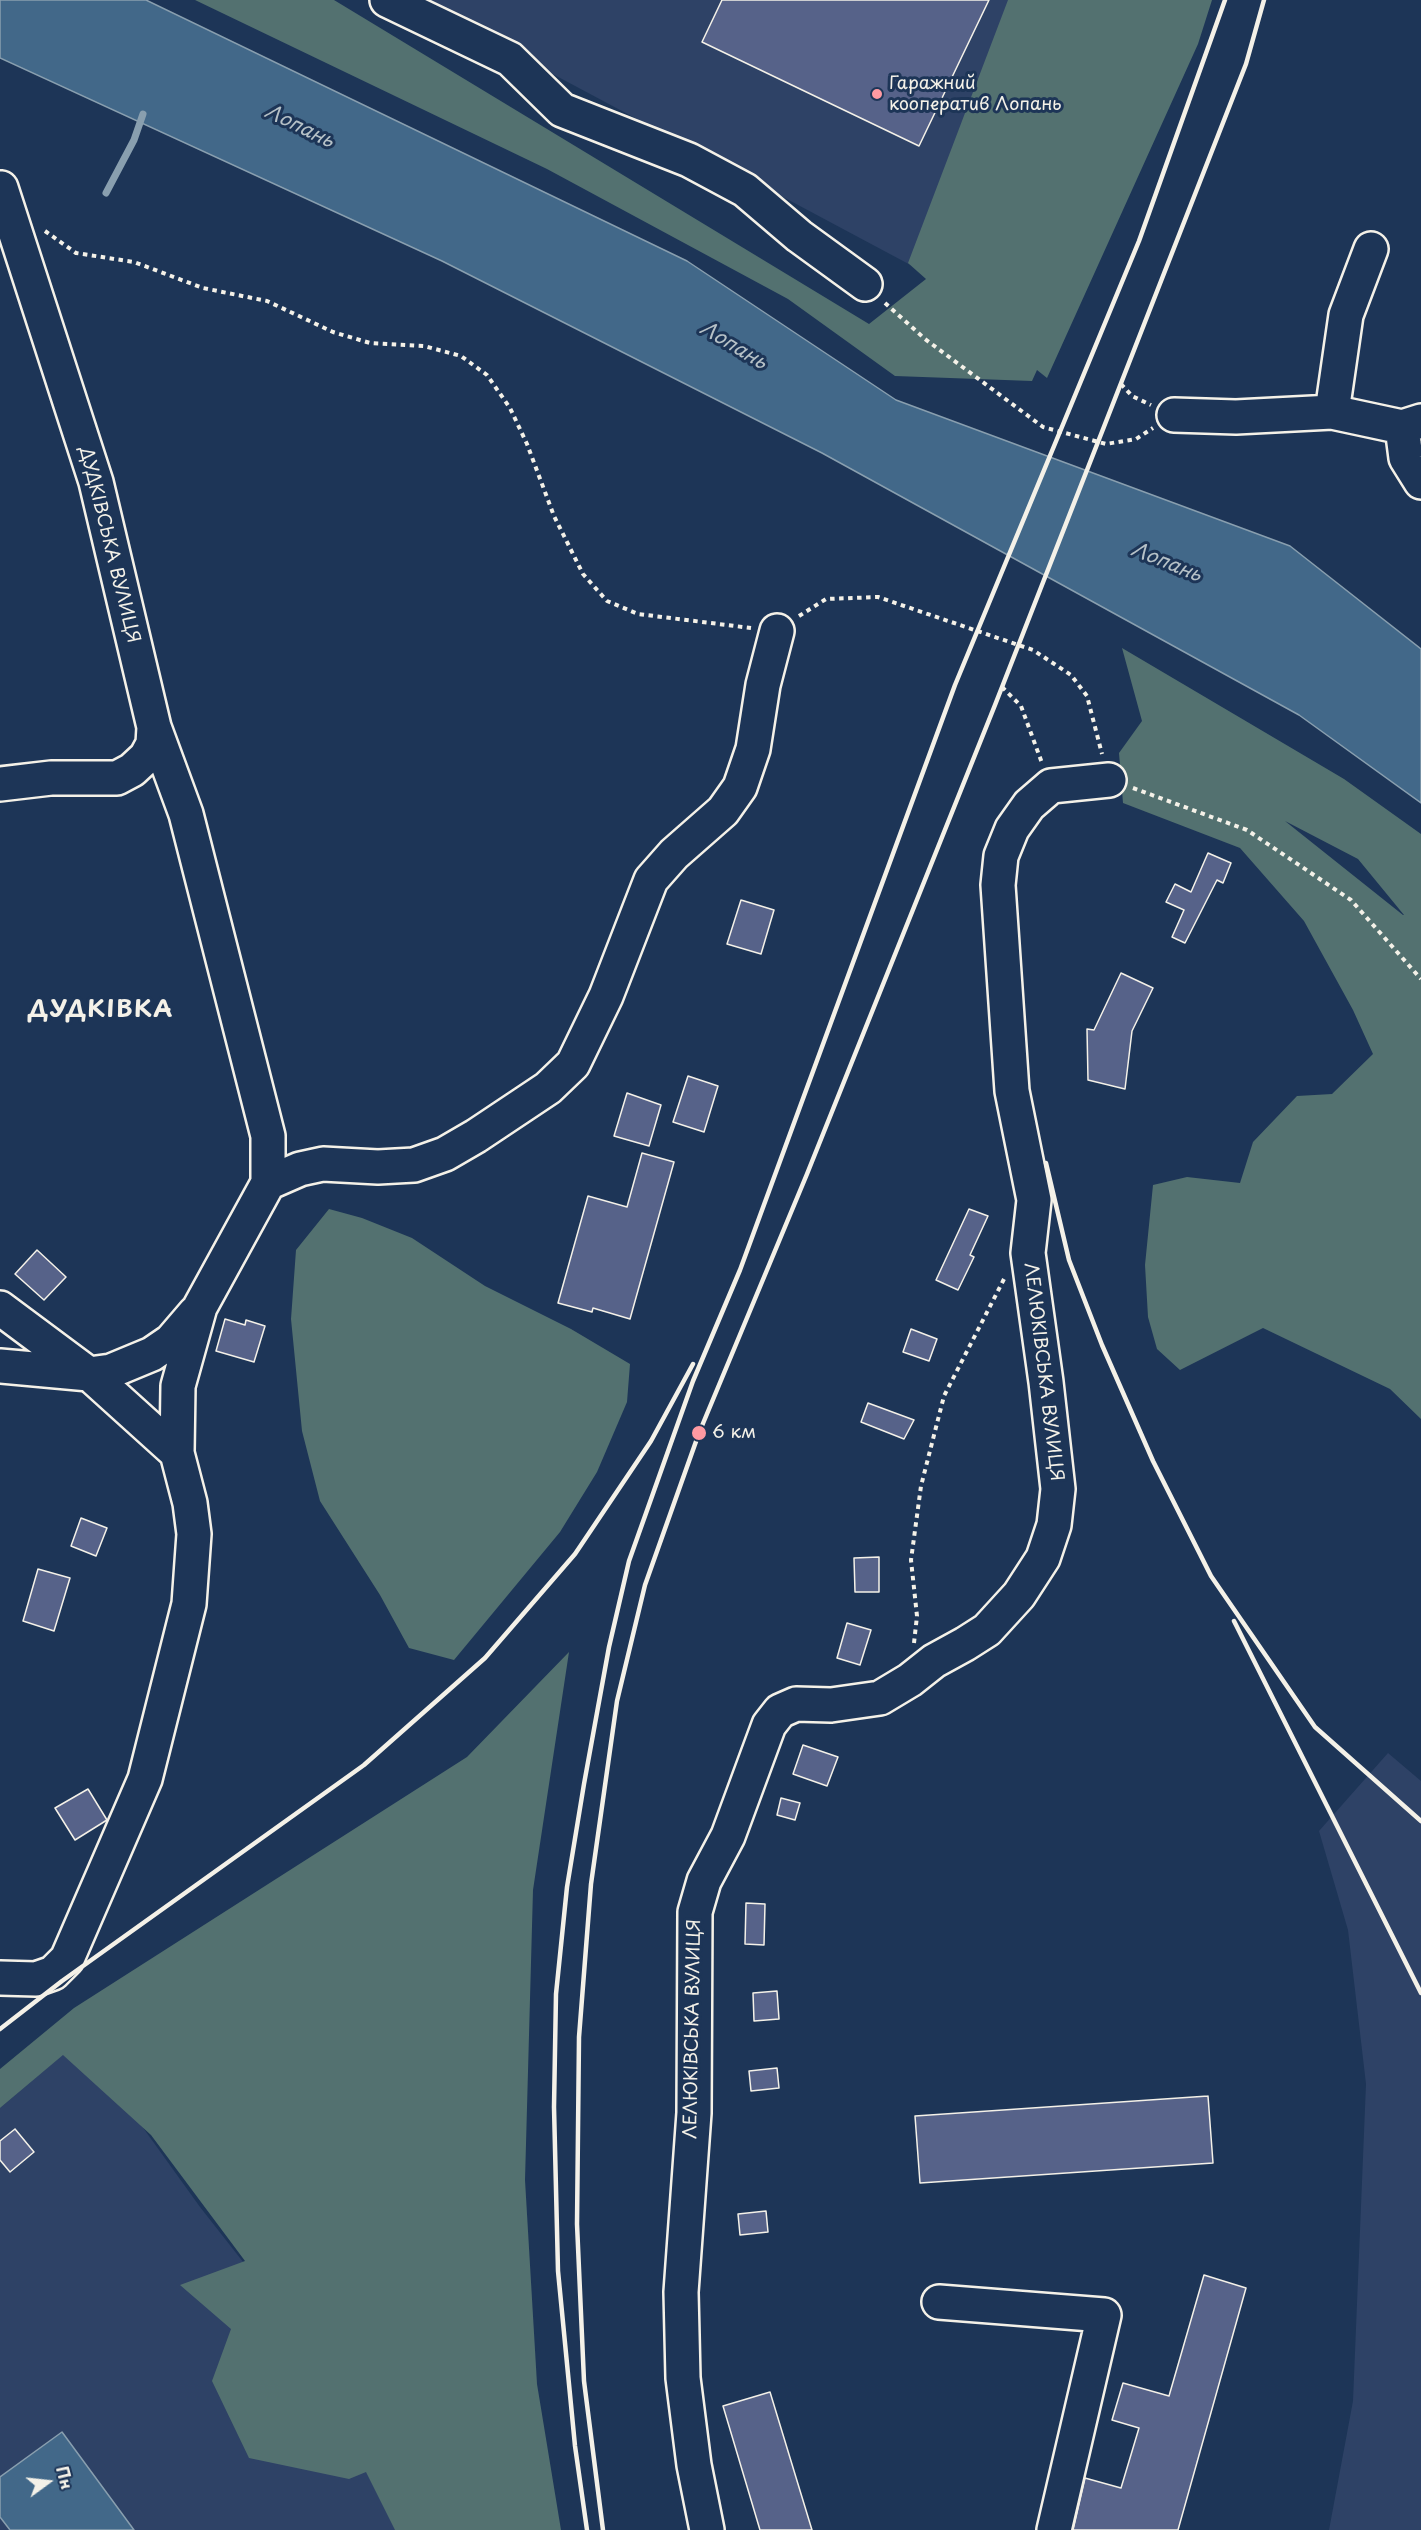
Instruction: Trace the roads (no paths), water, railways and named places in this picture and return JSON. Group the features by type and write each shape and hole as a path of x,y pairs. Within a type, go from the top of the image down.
{"street":[{"path":"387,0 510,59 562,110 689,160 746,190 799,236 865,284"},
{"name":"ДУДКІВСЬКА ВУЛИЦЯ","path":"0,783 51,778 117,778 132,770 146,757 153,744 154,727 96,482 1,188"},
{"path":"1332,412 1346,315 1371,249"},
{"path":"1174,415 1236,417 1332,412 1411,424 1406,458 1421,482"},
{"path":"268,1183 300,1169 323,1164 378,1167 414,1165 446,1154 548,1088 573,1064 606,996 651,880 674,854 723,811 740,787 753,749 763,685 777,631"},
{"path":"0,1366 89,1374 132,1364 152,1354 171,1341 200,1307 268,1183 268,1136 265,1124 186,814 154,727"},
{"name":"ЛЕЛЮКІВСЬКА ВУЛИЦЯ","path":"707,2530 694,2465 683,2378 681,2292 694,2113 695,1912 704,1881 728,1836 770,1725 780,1711 796,1704 831,1705 880,1698 910,1680 934,1660 965,1644 987,1629 1019,1595 1043,1558 1054,1525 1058,1489 1028,1253 1034,1200 1012,1091 998,885 1002,856 1012,829 1029,805 1051,786 1109,780"},
{"path":"0,1978 36,1979 53,1973 67,1959 145,1779 189,1604 194,1534 190,1503 177,1453 178,1386 200,1307"},
{"path":"0,1308 89,1374 177,1453"},
{"path":"939,2302 1104,2315 1054,2530"}],"water":[{"name":"Лопань","path":"0,0 146,0 687,261 896,400 1290,546 1421,649 1421,803 1299,715 822,453 442,261 0,58"},
{"path":"62,2432 134,2530 10,2530 0,2517 0,2477"}],"waterway":[{"path":"106,193 134,140 143,114"}],"railway":[{"path":"587,2530 575,2446 558,2271 554,2107 556,1994 567,1887 584,1784 609,1647 629,1561 693,1381 740,1270 955,685 1139,241 1225,0"},
{"path":"603,2530 584,2381 577,2224 579,2037 591,1884 617,1701 645,1585 699,1433 807,1174 995,705 1246,64 1264,0"},
{"path":"1046,1163 1069,1260 1102,1345 1153,1461 1211,1576 1315,1727 1421,1821"},
{"path":"0,2029 62,1981 364,1765 485,1658 575,1554 651,1441 693,1364"},
{"path":"1234,1621 1421,1993"}],"place":[{"name":"Гаражний кооператив Лопань","path":"877,94"},
{"name":"6 км","path":"699,1433"}],"district":[{"name":"ДУДКІВКА","path":"101,1010"}]}
